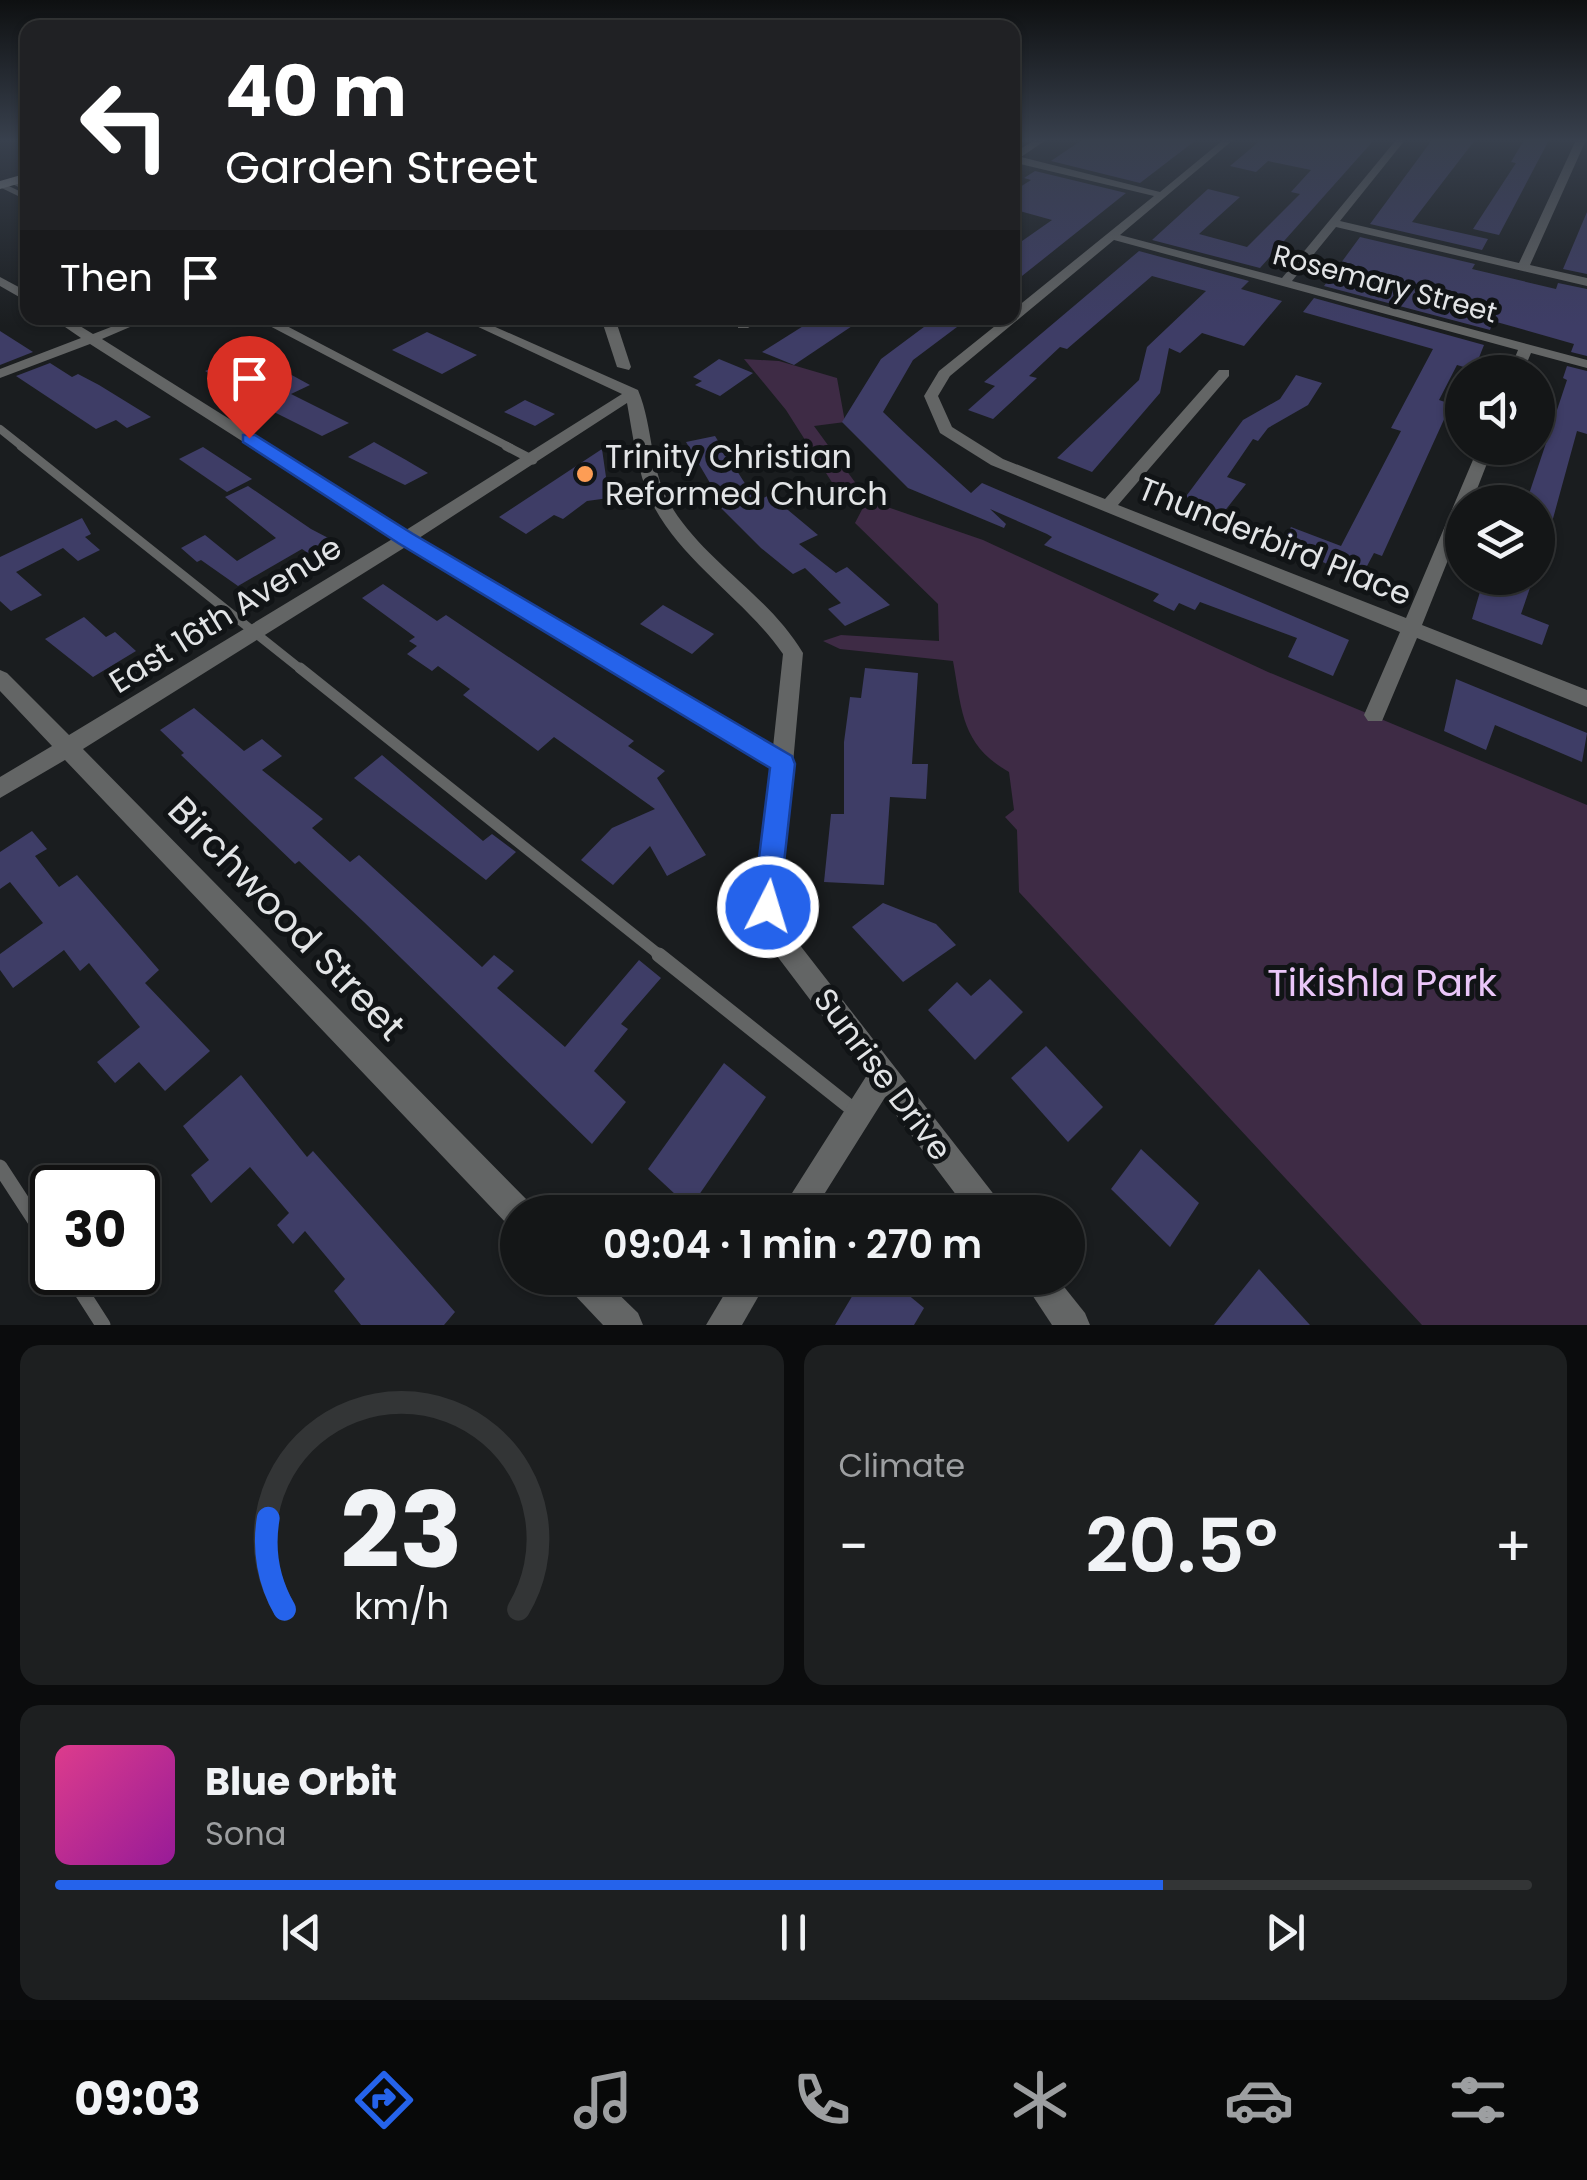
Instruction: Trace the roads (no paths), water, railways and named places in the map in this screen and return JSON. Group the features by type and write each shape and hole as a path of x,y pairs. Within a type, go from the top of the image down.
{"street":[{"path":"1112,236 1155,202"},
{"path":"1285,282 1351,202"},
{"path":"1523,267 1552,202"},
{"path":"1334,223 1587,282"},
{"name":"Rosemary Street","path":"1112,236 1587,364"},
{"name":"Thunderbird Place","path":"1020,312 1112,236"},
{"path":"70,325 406,538 783,764"},
{"path":"0,374 126,325"},
{"path":"481,325 634,393"},
{"path":"610,325 624,367"},
{"name":"Thunderbird Place","path":"1004,325 944,374 931,396 945,430 997,462 1587,699"},
{"path":"1523,355 1526,348"},
{"path":"1108,506 1224,373"},
{"name":"East 16th Avenue","path":"0,789 634,393"},
{"name":"Sunrise Drive","path":"634,393 650,467 669,516 779,630 793,653 768,907 783,943 975,1195"},
{"path":"1375,715 1445,549"},
{"name":"Birchwood Street","path":"0,678 501,1195"},
{"path":"806,1195 884,1074"},
{"path":"597,1295 626,1325"},
{"path":"723,1325 742,1295"},
{"path":"1050,1295 1073,1325"}],"lane":[{"path":"276,325 532,460"},
{"path":"0,428 858,1114"},
{"path":"0,1167 30,1214"},
{"path":"84,1295 103,1325"}],"place":[{"name":"Trinity Christian Reformed Church","path":"585,474"}],"park label":[{"name":"Tikishla Park","path":"1382,982"}]}
